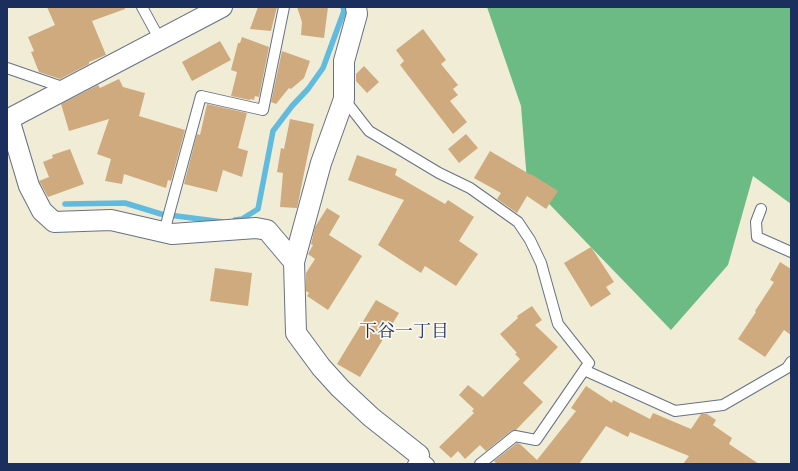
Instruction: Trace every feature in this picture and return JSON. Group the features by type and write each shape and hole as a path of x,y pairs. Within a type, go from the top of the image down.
{"street":[{"path":"222,7 68,89 8,119 29,186 42,211 54,222 111,220 172,234 256,228 267,230 294,262"},
{"path":"356,7 357,14 344,61 344,99 321,163 294,262 296,333 321,367 340,388 420,461"}],"lane":[{"path":"142,7 160,40"},
{"path":"164,232 201,96 263,110 284,7"},
{"path":"7,68 68,89"},
{"path":"344,99 369,131 439,173 470,188 518,222 530,240 541,263 558,324 589,363 536,440 515,436 480,464"},
{"path":"761,209 756,222 757,237 791,252"},
{"path":"584,370 675,411 723,405 787,368 791,362"}],"green space":[{"path":"487,7 791,7 791,204 753,176 728,265 671,330 527,181 521,106"}],"building":[{"path":"47,7 125,7 125,9 92,21 106,55 89,62 89,64 60,79 39,72 31,52 34,51 28,37 55,25"},
{"path":"258,7 277,7 271,31 250,29"},
{"path":"297,7 328,7 324,38 301,35 302,22"},
{"path":"423,29 446,60 441,64 458,85 453,89 458,95 450,101 467,122 453,134 400,65 404,61 396,50"},
{"path":"242,37 269,47 259,97 255,96 254,100 231,96 237,72 231,70 238,43 240,43"},
{"path":"220,41 231,60 192,81 182,62"},
{"path":"282,51 310,61 304,78 291,89 289,88 276,104 271,102"},
{"path":"364,66 379,82 367,93 356,81 356,74"},
{"path":"119,79 123,87 145,93 139,116 185,130 171,181 168,180 166,188 124,174 122,184 105,181 111,159 97,154 109,119 69,131 61,104 98,85 100,88"},
{"path":"207,104 247,113 238,148 248,151 242,177 223,170 217,192 184,184 197,134 200,135"},
{"path":"290,119 314,124 297,208 280,207 283,173 277,172 281,148 284,149"},
{"path":"466,134 478,148 459,163 448,149"},
{"path":"70,149 84,184 48,197 39,181 49,177 43,162 53,158 52,155"},
{"path":"490,151 558,191 546,209 527,196 517,213 497,199 501,193 474,178"},
{"path":"357,155 397,169 395,175 445,204 448,200 474,217 459,241 478,254 456,286 425,266 421,273 378,245 404,200 348,180"},
{"path":"327,208 340,216 329,235 362,256 328,310 307,296 309,293 306,291 306,273 315,259 308,254 313,245 311,244 315,227"},
{"path":"591,247 614,282 606,287 611,294 591,307 564,263"},
{"path":"780,262 791,269 791,335 784,330 765,357 738,339 774,282 770,280"},
{"path":"215,268 252,273 248,306 210,301"},
{"path":"376,300 399,313 360,377 337,364"},
{"path":"532,306 542,320 535,325 558,347 523,383 543,402 516,430 511,431 486,451 480,445 465,459 458,451 451,458 439,447 474,413 472,411 474,409 459,395 468,385 483,397 520,359 515,354 517,353 500,334 518,318 517,316"},
{"path":"586,386 612,403 613,400 650,419 653,413 691,429 701,414 707,414 716,420 713,425 732,438 729,444 759,464 683,464 689,456 630,432 628,437 606,426 579,464 497,464 494,461 517,443 537,460 576,411 571,408"}],"waterway":[{"path":"235,220 242,219 258,209 273,131 292,106 308,89 323,68 344,11 343,7"},
{"path":"65,204 125,203 161,214 223,222"}],"district":[{"name":"下谷一丁目","path":"404,334"}]}
